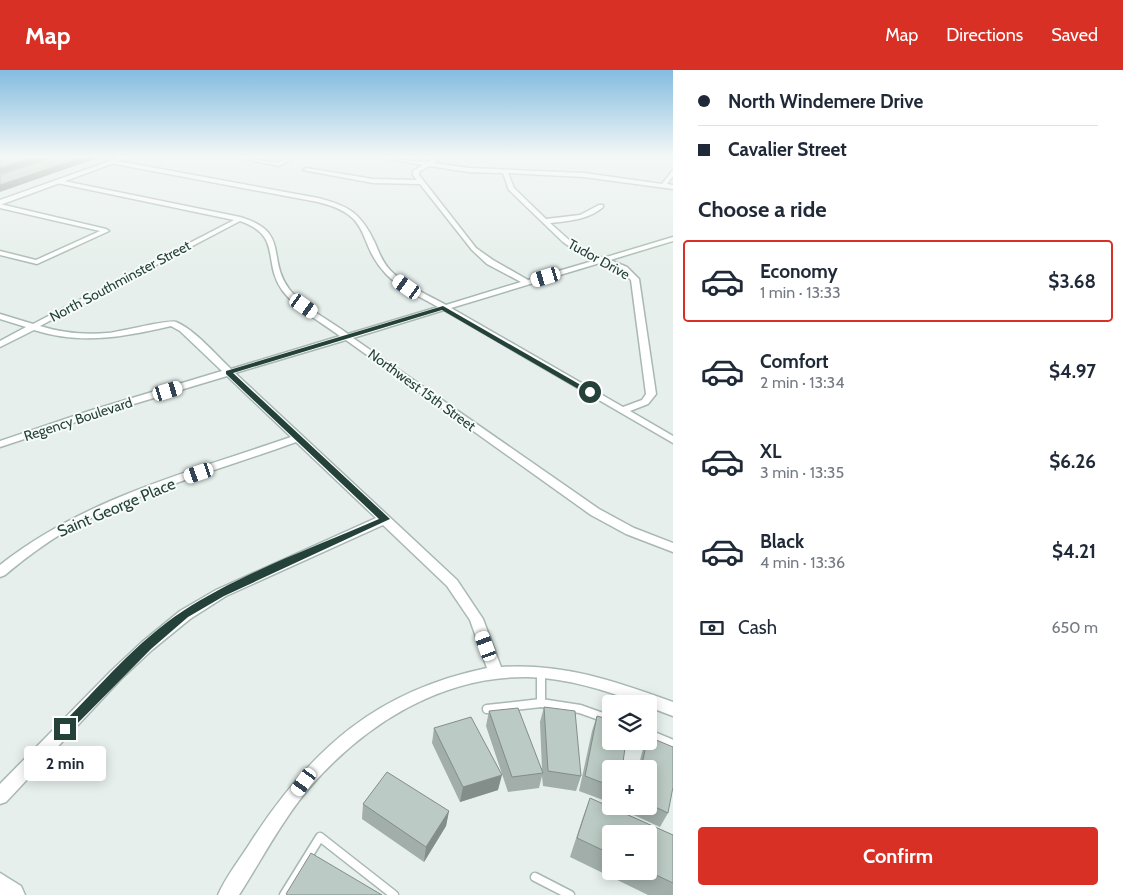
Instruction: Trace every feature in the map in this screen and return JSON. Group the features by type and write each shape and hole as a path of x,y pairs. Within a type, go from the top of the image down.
{"main road":[{"path":"0,205 26,194"},
{"path":"0,886 12,895"}],"street":[{"name":"Northwest 15th Street","path":"121,194 240,218 260,226 269,233 278,275 287,291 347,336 595,512 630,531 673,548"},
{"path":"288,194 318,200 341,207 357,218 379,262 388,273 443,308 673,440"},
{"path":"431,194 474,249 490,262 528,283"},
{"name":"Tudor Drive","path":"517,194 570,244 624,269 635,279 651,394 650,398 622,411"},
{"path":"0,205 106,231 37,262 0,253"},
{"path":"544,221 567,219 589,213 601,206"},
{"name":"North Southminster Street","path":"0,344 240,218"},
{"name":"Regency Boulevard","path":"0,444 347,336 673,239"},
{"path":"0,316 61,334 93,337 127,333 172,323 184,329 452,583 476,619 496,673"},
{"name":"Saint George Place","path":"0,572 39,542 88,516 161,486 297,438"},
{"path":"0,796 128,664 185,615 220,593 385,519"},
{"path":"228,895 304,782 350,739 399,702 420,692 466,677 496,673 541,672 590,680 633,695"},
{"path":"657,703 673,709"}],"lane":[{"path":"541,672 541,703"},
{"path":"487,709 541,703 580,709 602,717"},
{"path":"657,737 673,744"},
{"path":"284,895 320,837 394,895"},
{"path":"535,877 570,895"}],"building":[{"path":"544,707 575,711 581,776 548,771"},
{"path":"518,708 543,773 512,777 489,711"},
{"path":"597,716 602,717 602,750 625,750 623,760 602,760 602,783 585,776"},
{"path":"471,717 502,775 463,787 434,728"},
{"path":"657,740 673,747 673,787 668,813 657,808 657,760 643,760 645,750 657,750"},
{"path":"387,772 449,811 426,847 363,804"},
{"path":"590,798 602,803 602,815 628,815 651,825 602,825 602,850 577,838"},
{"path":"657,828 673,835 673,883 657,875"},
{"path":"311,853 382,895 286,894"}],"route":[{"path":"65,729 147,646 185,615 220,593 385,519 229,372 443,308 590,392"}]}
